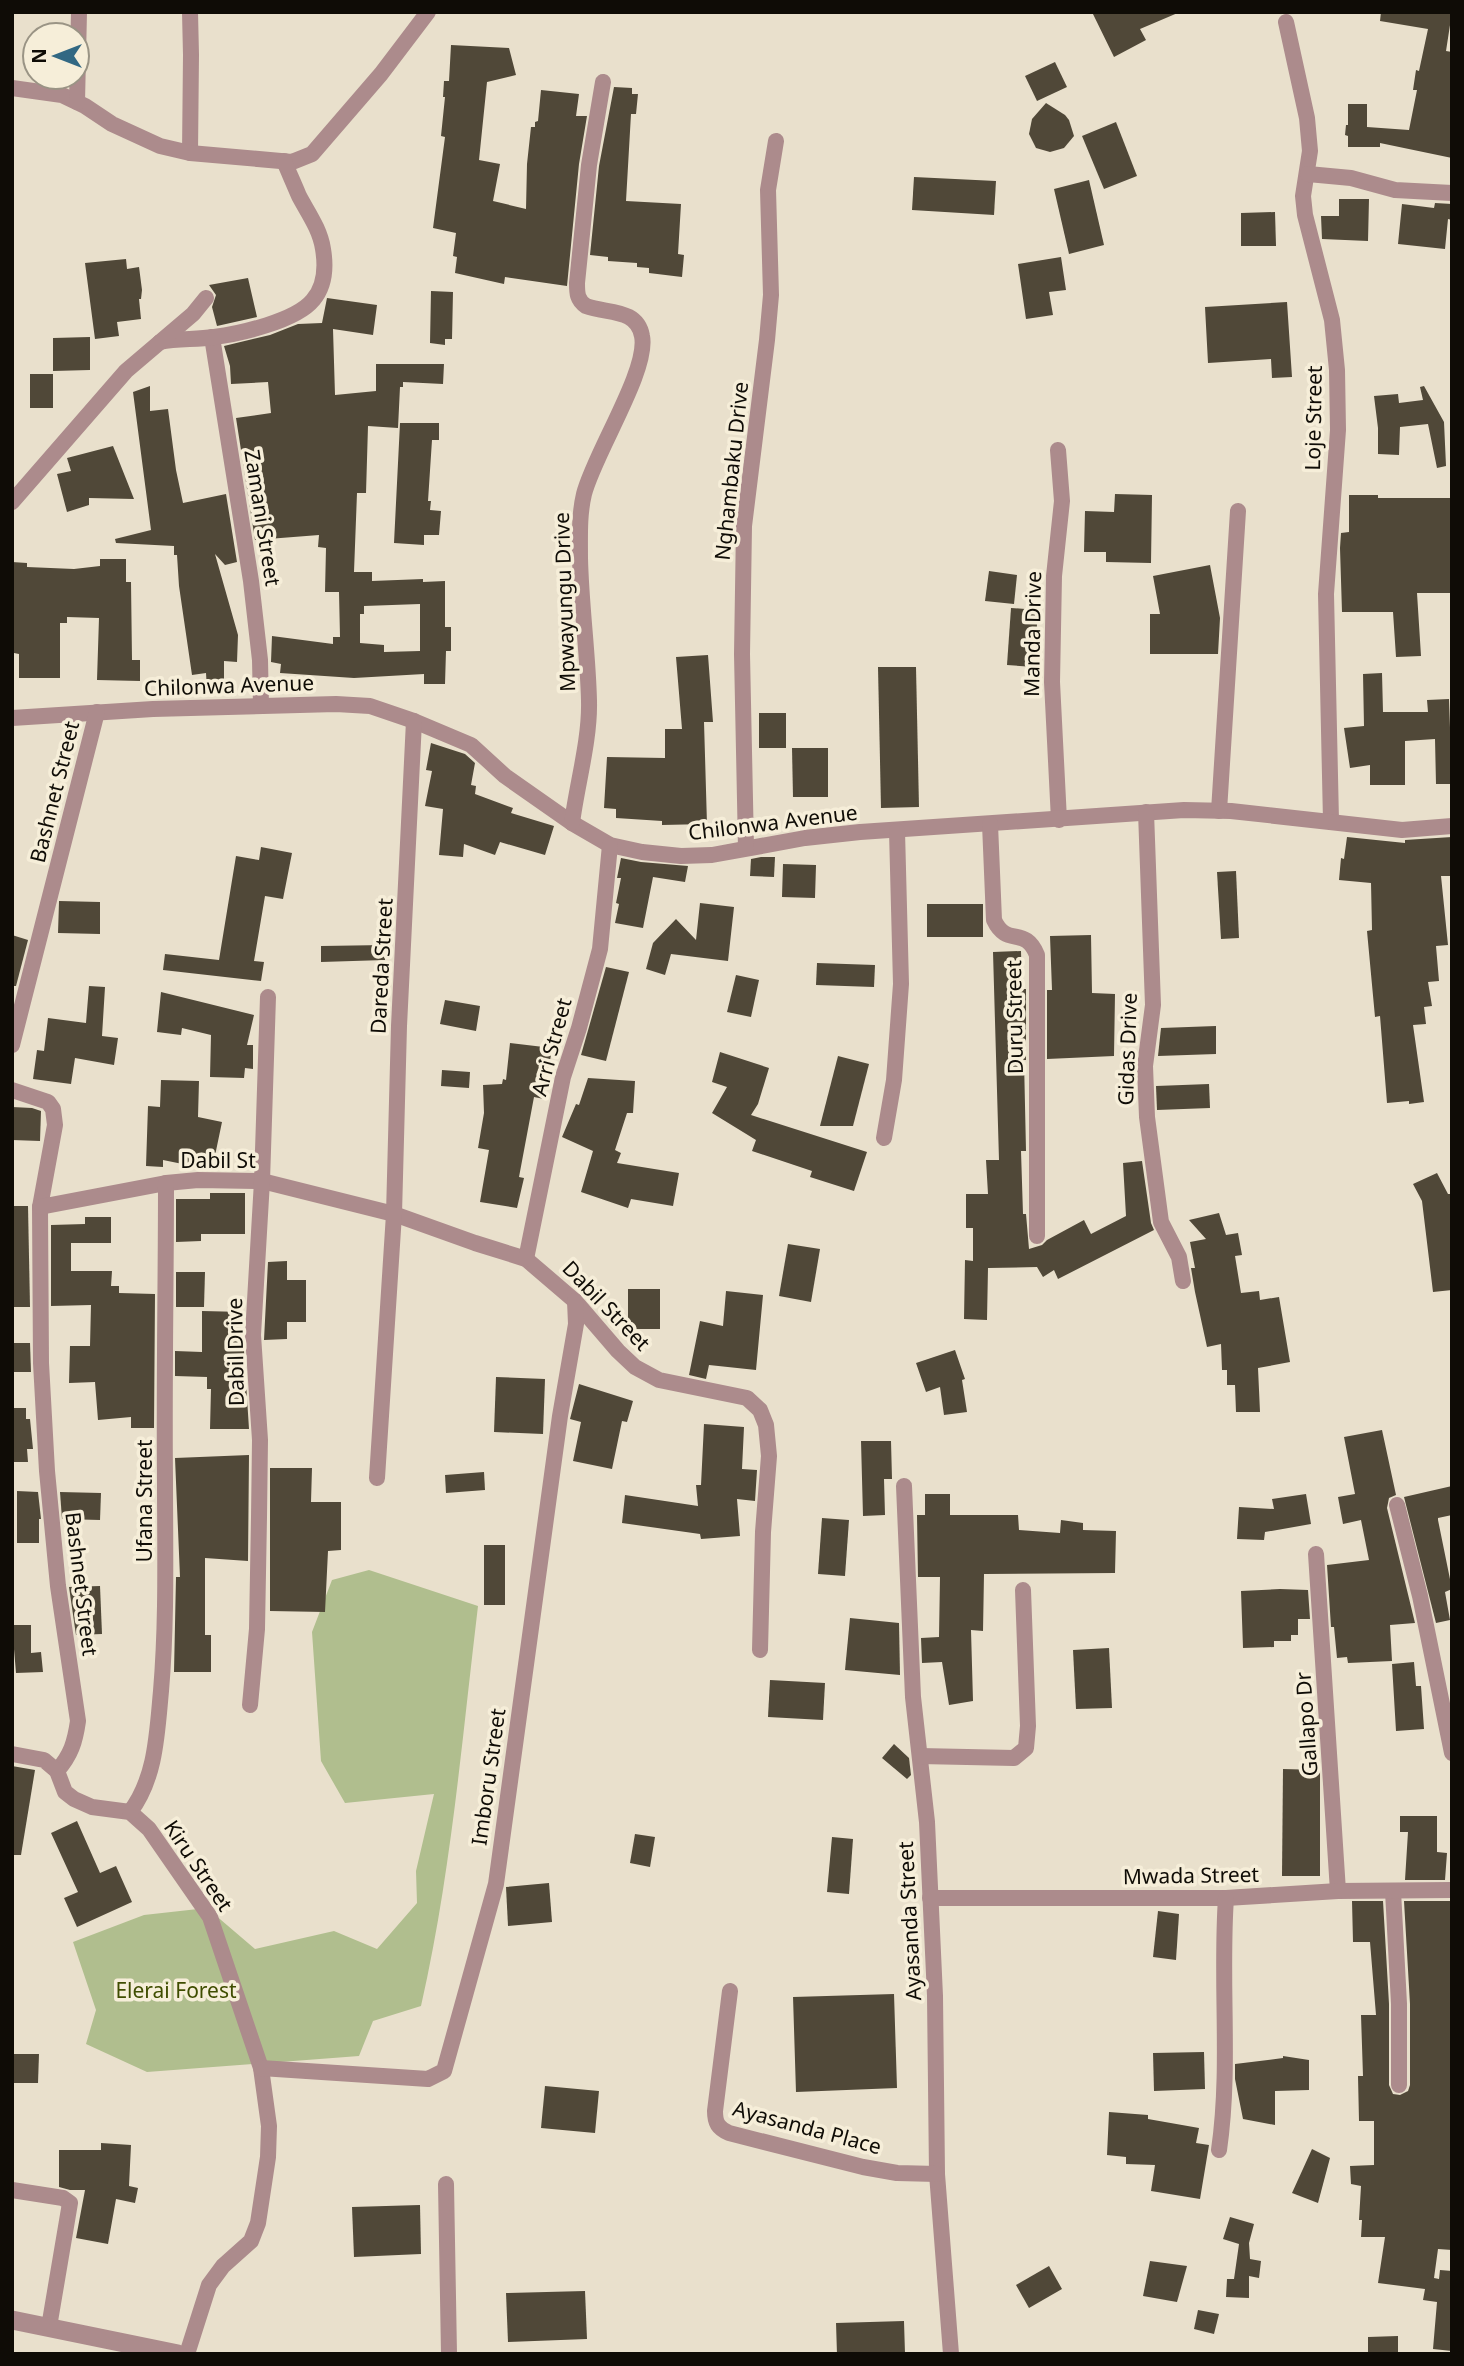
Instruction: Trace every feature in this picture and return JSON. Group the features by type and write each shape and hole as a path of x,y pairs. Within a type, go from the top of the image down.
{"street":[{"path":"77,102 79,12"},
{"path":"190,12 190,153"},
{"path":"12,88 62,94 112,124 160,146 190,153 284,161 303,159 312,154 428,12"},
{"name":"Loje Street","path":"1286,22 1307,118 1310,151 1303,196 1305,215 1332,320 1337,370 1338,430 1326,594 1331,821"},
{"name":"Mpwayungu Drive","path":"572,823 589,704 580,578 580,512 593,467 636,376 643,348 643,338 636,321 630,317 586,306 580,302 577,295 589,164 603,82"},
{"name":"Nghambaku Drive","path":"746,848 742,654 744,526 771,296 768,191 776,141"},
{"path":"160,342 177,338 212,338 288,317 314,300 325,272 323,248 319,233 284,161"},
{"path":"1308,173 1351,177 1395,190 1452,193"},
{"path":"12,502 126,371 193,314 206,298"},
{"name":"Zamani Street","path":"212,338 253,592 260,660 261,706"},
{"name":"Manda Drive","path":"1058,450 1062,502 1055,576 1052,682 1059,820"},
{"path":"1219,811 1238,512"},
{"name":"Chilonwa Avenue","path":"12,718 261,706 361,705 382,708 471,746 505,776 572,823 610,845 681,856 712,855 805,838 1184,810 1331,821 1402,830 1452,826"},
{"name":"Bashnet Street","path":"12,1045 97,712"},
{"name":"Dareda Street","path":"377,1478 394,1214 399,1026 414,721"},
{"name":"Gidas Drive","path":"1146,813 1153,1005 1145,1066 1147,1117 1161,1222 1179,1257 1183,1281"},
{"name":"Duru Street","path":"990,824 994,920 999,931 1010,936 1025,937 1037,955 1037,1236"},
{"path":"884,1138 894,1080 901,984 897,831"},
{"name":"Arri Street","path":"526,1259 563,1077 600,949 610,845"},
{"name":"Dabil Drive","path":"250,1705 257,1629 260,1440 254,1335 268,998"},
{"name":"Bashnet Street","path":"12,1090 48,1102 53,1110 53,1145 40,1207 41,1363 47,1471 58,1586 78,1721 75,1744 57,1771"},
{"name":"Dabil St","path":"40,1207 166,1183 198,1180 262,1181 394,1214"},
{"name":"Ufana Street","path":"130,1812 149,1776 164,1649 167,1536 166,1183"},
{"name":"Dabil Street","path":"394,1214 526,1259 575,1301 635,1367 659,1380 747,1398 760,1410 766,1425 769,1456 763,1532 760,1650"},
{"name":"Imboru Street","path":"261,2068 428,2079 444,2071 496,1884 524,1666 576,1324 575,1301"},
{"name":"Ayasanda Street","path":"904,1486 913,1697 927,1822 935,1996 937,2174 951,2354"},
{"path":"1397,1505 1420,1596 1452,1753"},
{"name":"Gallapo Dr","path":"1317,1554 1338,1891"},
{"path":"920,1756 1014,1758 1026,1748 1028,1726 1023,1590"},
{"path":"12,1754 44,1760 57,1771 65,1792 74,1799 92,1807 130,1812"},
{"name":"Kiru Street","path":"130,1812 149,1829 210,1917 261,2068 270,2126 258,2223 251,2241 223,2266 209,2285 187,2354"},
{"name":"Mwada Street","path":"930,1898 1226,1898 1338,1891 1452,1890"},
{"path":"1393,1891 1399,2004 1399,2085"},
{"path":"1219,2150 1224,2117 1223,1933 1226,1898"},
{"name":"Ayasanda Place","path":"730,1991 715,2111 715,2120 721,2129 863,2167 897,2173 937,2174"},
{"path":"446,2184 449,2354"},
{"path":"12,2190 63,2198 70,2203 48,2327"},
{"path":"12,2320 178,2354"}],"green space":[{"name":"Elerai Forest","path":"369,1570 478,1606 448,1856 421,2006 373,2021 359,2056 147,2072 86,2044 96,2010 73,1942 144,1915 207,1908 255,1949 334,1931 377,1949 417,1903 416,1871 434,1794 345,1803 321,1761 312,1632 332,1580"}],"building":[{"path":"1092,12 1180,12 1140,29 1146,40 1114,57"},
{"path":"1381,12 1452,12 1446,51 1452,52 1452,158 1380,143 1380,147 1348,147 1348,136 1345,135 1348,104 1367,104 1367,127 1409,130 1417,90 1413,90 1416,70 1419,71 1428,29 1380,21"},
{"path":"451,45 509,48 516,75 487,82 479,160 500,164 493,201 526,209 531,127 535,127 535,122 538,121 541,90 579,94 576,116 587,116 579,164 567,286 505,277 504,284 455,273 457,257 453,256 456,233 433,228 445,137 441,136 444,81 449,81"},
{"path":"1055,62 1067,87 1037,101 1025,76"},
{"path":"614,87 632,88 632,94 638,94 636,114 631,114 626,201 681,204 678,254 684,255 682,277 649,273 649,268 637,267 637,263 608,261 608,257 590,255 599,166"},
{"path":"1046,103 1065,115 1074,136 1064,148 1050,152 1036,148 1029,134 1032,119"},
{"path":"1116,122 1137,176 1104,189 1082,136"},
{"path":"914,177 996,181 994,215 912,210"},
{"path":"1089,180 1104,245 1069,254 1054,189"},
{"path":"1339,199 1369,199 1368,241 1322,239 1321,216 1339,216"},
{"path":"1435,203 1452,204 1452,220 1448,219 1445,249 1398,244 1402,204 1434,208"},
{"path":"1275,212 1276,246 1241,246 1241,213"},
{"path":"1061,257 1066,290 1049,292 1053,315 1026,319 1018,264"},
{"path":"126,259 127,269 139,267 142,290 139,299 141,319 117,322 119,336 95,339 85,263"},
{"path":"248,278 257,317 217,326 212,307 216,295 209,285"},
{"path":"431,291 453,292 452,339 445,339 445,345 430,343"},
{"path":"327,298 377,305 373,335 333,329 335,395 376,391 376,364 444,364 443,384 403,382 403,387 400,387 398,428 368,426 366,493 357,493 354,572 372,572 372,581 445,581 445,627 451,627 451,651 446,651 445,684 424,684 424,674 354,678 280,673 281,664 271,662 272,636 333,644 333,637 340,637 339,592 325,592 326,548 318,547 319,535 255,540 236,418 271,413 268,382 231,384 230,366 224,346 270,335 298,324 322,323","holes":["420,604 420,651 384,652 384,645 360,643 360,614 364,614 364,606"]},
{"path":"1287,302 1292,377 1272,378 1271,359 1208,363 1205,307"},
{"path":"90,337 90,370 53,371 53,338"},
{"path":"30,374 53,374 53,408 30,408"},
{"path":"150,386 150,411 168,409 183,503 226,494 237,562 225,565 215,554 238,635 237,662 224,661 224,689 207,690 206,673 192,675 174,546 116,543 115,539 151,530 133,392"},
{"path":"1424,386 1444,422 1446,466 1437,468 1428,424 1400,427 1399,455 1378,454 1374,396 1398,394 1399,403 1423,400 1420,387"},
{"path":"400,423 439,423 439,440 432,440 428,501 431,501 430,510 441,511 439,535 424,535 424,545 394,543"},
{"path":"113,446 134,499 89,498 89,505 67,512 57,474 71,471 67,458"},
{"path":"1115,494 1152,495 1151,563 1106,562 1106,552 1084,552 1085,511 1114,512"},
{"path":"1349,495 1378,495 1378,498 1452,498 1452,593 1417,593 1421,656 1396,657 1393,612 1342,612 1340,548 1341,533 1349,532"},
{"path":"100,559 126,559 126,582 131,582 132,660 140,660 140,681 97,680 99,618 67,617 67,623 60,623 60,678 19,678 19,654 14,653 12,647 12,562 27,563 27,567 74,569 100,566"},
{"path":"1210,565 1220,618 1218,654 1150,654 1150,614 1160,614 1153,576"},
{"path":"989,571 1017,575 1014,604 985,601"},
{"path":"1011,608 1038,610 1034,667 1007,665"},
{"path":"708,655 713,722 704,722 707,824 662,825 662,821 616,818 616,809 604,808 607,757 665,758 665,729 682,729 676,657"},
{"path":"878,667 916,667 919,807 881,808"},
{"path":"1382,673 1383,712 1428,712 1427,700 1449,699 1452,784 1436,784 1435,739 1405,741 1405,785 1370,785 1370,765 1350,768 1344,728 1364,726 1363,674"},
{"path":"759,713 786,713 786,748 759,748"},
{"path":"431,743 465,754 475,763 471,785 476,786 475,794 513,808 511,813 554,826 545,855 500,842 495,855 464,844 463,857 439,855 443,809 425,806 432,771 426,770"},
{"path":"792,748 828,748 828,797 793,797"},
{"path":"1347,837 1405,843 1405,840 1452,837 1452,876 1441,876 1448,945 1436,946 1439,981 1428,982 1432,1006 1424,1007 1426,1024 1413,1025 1424,1102 1387,1103 1380,1016 1375,1017 1367,931 1372,930 1371,883 1339,880"},
{"path":"261,847 292,853 283,899 265,896 254,961 264,962 261,981 163,970 165,954 219,960 236,856 259,860"},
{"path":"775,857 774,877 750,876 751,859"},
{"path":"621,858 688,866 685,882 653,877 643,928 615,923 619,904 616,903 621,878 617,878"},
{"path":"783,864 816,865 815,898 782,897"},
{"path":"1236,871 1239,938 1221,939 1217,872"},
{"path":"59,901 100,902 100,934 58,933"},
{"path":"700,903 734,907 728,961 671,954 665,975 646,969 653,943 676,919 696,940"},
{"path":"927,904 983,904 983,937 927,937"},
{"path":"12,935 28,940 16,986 12,986"},
{"path":"1091,935 1092,993 1115,994 1114,1056 1047,1059 1047,990 1052,990 1050,936"},
{"path":"385,945 385,960 321,962 321,946"},
{"path":"1021,951 1022,989 1026,989 1026,1151 1021,1151 1023,1214 1026,1214 1029,1249 1042,1245 1084,1220 1091,1234 1126,1216 1123,1163 1142,1161 1154,1230 1058,1279 1054,1270 1043,1277 1037,1267 988,1268 987,1320 964,1319 965,1260 973,1261 973,1228 966,1228 966,1194 988,1194 986,1160 999,1160 993,952"},
{"path":"817,963 875,965 874,987 816,985"},
{"path":"606,967 629,972 606,1061 581,1055"},
{"path":"736,975 759,980 751,1017 727,1012"},
{"path":"89,986 105,987 102,1036 118,1038 114,1065 75,1058 71,1084 33,1079 37,1050 44,1051 48,1018 86,1023"},
{"path":"161,992 254,1015 247,1045 253,1045 253,1069 245,1068 244,1078 210,1077 211,1035 182,1028 181,1035 157,1032"},
{"path":"445,1000 480,1006 476,1031 440,1024"},
{"path":"1216,1026 1216,1054 1158,1056 1161,1028"},
{"path":"510,1043 552,1048 544,1099 534,1097 519,1177 524,1178 517,1208 480,1202 489,1150 478,1148 484,1113 483,1085 502,1084 503,1079 506,1080"},
{"path":"720,1052 769,1068 758,1104 751,1115 867,1152 854,1191 810,1177 812,1171 752,1151 756,1140 712,1113 727,1087 712,1082"},
{"path":"838,1056 869,1064 853,1126 820,1126"},
{"path":"442,1070 470,1072 469,1088 441,1086"},
{"path":"588,1078 635,1081 633,1113 627,1113 615,1150 621,1153 617,1163 679,1173 673,1206 631,1199 628,1208 581,1192 593,1151 562,1137 576,1104 579,1105"},
{"path":"161,1080 199,1081 198,1117 222,1122 212,1170 163,1160 163,1167 146,1166 148,1106 160,1107"},
{"path":"1209,1084 1210,1108 1157,1110 1156,1086"},
{"path":"12,1107 41,1111 40,1141 12,1140"},
{"path":"1437,1173 1448,1194 1452,1194 1452,1290 1433,1292 1422,1201 1413,1184"},
{"path":"210,1193 245,1193 245,1234 201,1234 201,1241 176,1242 176,1199 210,1199"},
{"path":"12,1206 28,1206 30,1307 12,1307"},
{"path":"1219,1213 1226,1235 1238,1233 1242,1255 1235,1256 1241,1293 1259,1291 1260,1300 1279,1297 1290,1362 1258,1368 1260,1412 1236,1412 1235,1385 1227,1385 1227,1370 1222,1370 1221,1344 1207,1347 1195,1292 1191,1268 1195,1268 1190,1242 1206,1239 1189,1220"},
{"path":"85,1217 111,1217 111,1243 71,1243 71,1271 112,1271 111,1286 119,1286 119,1293 155,1294 154,1428 131,1428 131,1417 98,1420 95,1382 69,1383 70,1346 90,1346 91,1305 51,1306 51,1225 85,1224"},
{"path":"788,1244 820,1249 811,1302 779,1296"},
{"path":"287,1261 287,1280 306,1280 306,1322 287,1322 287,1339 264,1340 268,1262"},
{"path":"176,1272 205,1272 204,1307 176,1307"},
{"path":"628,1289 660,1289 660,1329 628,1329"},
{"path":"726,1291 763,1295 756,1370 709,1365 706,1379 689,1375 700,1321 723,1326"},
{"path":"202,1311 244,1312 249,1429 210,1429 211,1389 207,1389 207,1377 175,1376 175,1351 202,1352"},
{"path":"12,1343 30,1343 31,1372 12,1372"},
{"path":"955,1350 965,1379 962,1380 967,1412 944,1415 940,1387 926,1392 916,1363"},
{"path":"496,1377 545,1379 543,1434 494,1432"},
{"path":"579,1384 633,1401 627,1422 622,1421 612,1469 573,1461 581,1422 570,1419"},
{"path":"12,1408 26,1408 26,1419 30,1419 33,1449 27,1449 28,1462 12,1462"},
{"path":"704,1424 744,1427 742,1469 757,1470 755,1501 737,1499 740,1536 701,1539 700,1534 622,1523 625,1495 698,1506 696,1485 701,1485"},
{"path":"1382,1430 1396,1495 1389,1498 1387,1508 1415,1623 1390,1625 1392,1661 1348,1663 1347,1657 1337,1658 1334,1627 1331,1627 1327,1565 1369,1560 1361,1520 1343,1524 1338,1497 1355,1494 1344,1437"},
{"path":"861,1441 891,1441 892,1479 884,1479 885,1515 863,1516"},
{"path":"249,1455 248,1561 205,1558 205,1635 211,1635 211,1672 174,1672 176,1577 180,1577 175,1458"},
{"path":"270,1468 312,1468 311,1502 341,1502 341,1550 328,1551 325,1612 270,1611"},
{"path":"484,1472 485,1490 446,1493 445,1475"},
{"path":"1452,1486 1452,1515 1438,1518 1452,1589 1445,1592 1450,1620 1436,1623 1404,1497"},
{"path":"17,1491 38,1492 41,1519 39,1543 17,1543"},
{"path":"60,1492 101,1493 100,1520 62,1519"},
{"path":"925,1494 950,1494 950,1515 1018,1515 1019,1530 1060,1533 1061,1520 1083,1523 1083,1530 1116,1531 1115,1573 984,1574 983,1631 971,1630 973,1701 949,1705 942,1662 922,1663 921,1638 939,1637 940,1577 918,1577 917,1515 925,1515"},
{"path":"1306,1494 1311,1524 1265,1532 1264,1540 1237,1539 1239,1507 1274,1509 1272,1499"},
{"path":"822,1518 849,1520 845,1576 818,1574"},
{"path":"484,1545 505,1545 505,1605 484,1605"},
{"path":"100,1586 102,1634 76,1635 69,1587"},
{"path":"1308,1590 1310,1619 1298,1619 1298,1635 1291,1635 1291,1641 1274,1641 1274,1647 1243,1648 1241,1591"},
{"path":"850,1618 899,1623 900,1675 845,1670"},
{"path":"12,1625 31,1625 31,1653 41,1652 43,1672 16,1673"},
{"path":"1109,1648 1112,1708 1076,1709 1073,1650"},
{"path":"1414,1662 1416,1686 1421,1686 1424,1729 1396,1731 1392,1664"},
{"path":"770,1680 825,1683 823,1720 768,1717"},
{"path":"894,1744 909,1758 911,1775 907,1779 882,1758"},
{"path":"12,1766 35,1770 21,1855 12,1855"},
{"path":"1283,1769 1320,1770 1320,1876 1282,1876"},
{"path":"1400,1816 1437,1816 1437,1852 1447,1853 1445,1880 1405,1880 1408,1832 1400,1832"},
{"path":"77,1821 100,1873 116,1866 132,1902 77,1927 64,1898 78,1892 51,1833"},
{"path":"635,1834 655,1837 650,1867 630,1863"},
{"path":"832,1837 853,1839 849,1894 827,1892"},
{"path":"549,1883 552,1922 508,1926 506,1887"},
{"path":"1352,1901 1383,1901 1389,2004 1389,2085 1393,2094 1400,2095 1408,2091 1410,2085 1410,2004 1404,1901 1451,1901 1452,2250 1438,2249 1434,2278 1439,2279 1440,2270 1452,2271 1452,2351 1433,2349 1437,2302 1423,2300 1425,2289 1378,2283 1385,2237 1361,2237 1361,2186 1351,2184 1350,2166 1374,2165 1374,2121 1359,2121 1358,2076 1363,2076 1361,2015 1376,2015 1370,1942 1353,1942"},
{"path":"1158,1911 1179,1914 1176,1960 1153,1957"},
{"path":"894,1994 897,2088 796,2092 793,1997"},
{"path":"1204,2052 1205,2089 1154,2091 1153,2053"},
{"path":"12,2054 39,2054 38,2083 12,2083"},
{"path":"1283,2056 1309,2060 1309,2090 1275,2091 1275,2125 1243,2119 1235,2079 1235,2064"},
{"path":"545,2086 599,2091 595,2133 541,2128"},
{"path":"1109,2112 1148,2115 1148,2119 1199,2128 1196,2143 1209,2145 1200,2199 1151,2191 1155,2165 1126,2164 1126,2157 1107,2155"},
{"path":"101,2143 131,2145 129,2186 138,2188 135,2203 116,2199 108,2244 76,2238 85,2190 59,2187 59,2150 101,2150"},
{"path":"1312,2149 1330,2158 1318,2203 1292,2193"},
{"path":"420,2205 421,2254 354,2257 352,2207"},
{"path":"1230,2217 1254,2224 1249,2243 1250,2259 1261,2261 1259,2278 1249,2276 1249,2298 1226,2297 1227,2279 1234,2279 1239,2244 1223,2239"},
{"path":"1150,2261 1187,2266 1177,2302 1143,2296"},
{"path":"1049,2266 1062,2289 1029,2308 1016,2285"},
{"path":"585,2291 587,2339 508,2342 506,2293"},
{"path":"1198,2310 1219,2314 1214,2334 1194,2329"},
{"path":"904,2321 905,2354 837,2354 836,2323"},
{"path":"1398,2336 1398,2354 1368,2354 1368,2337"}]}
